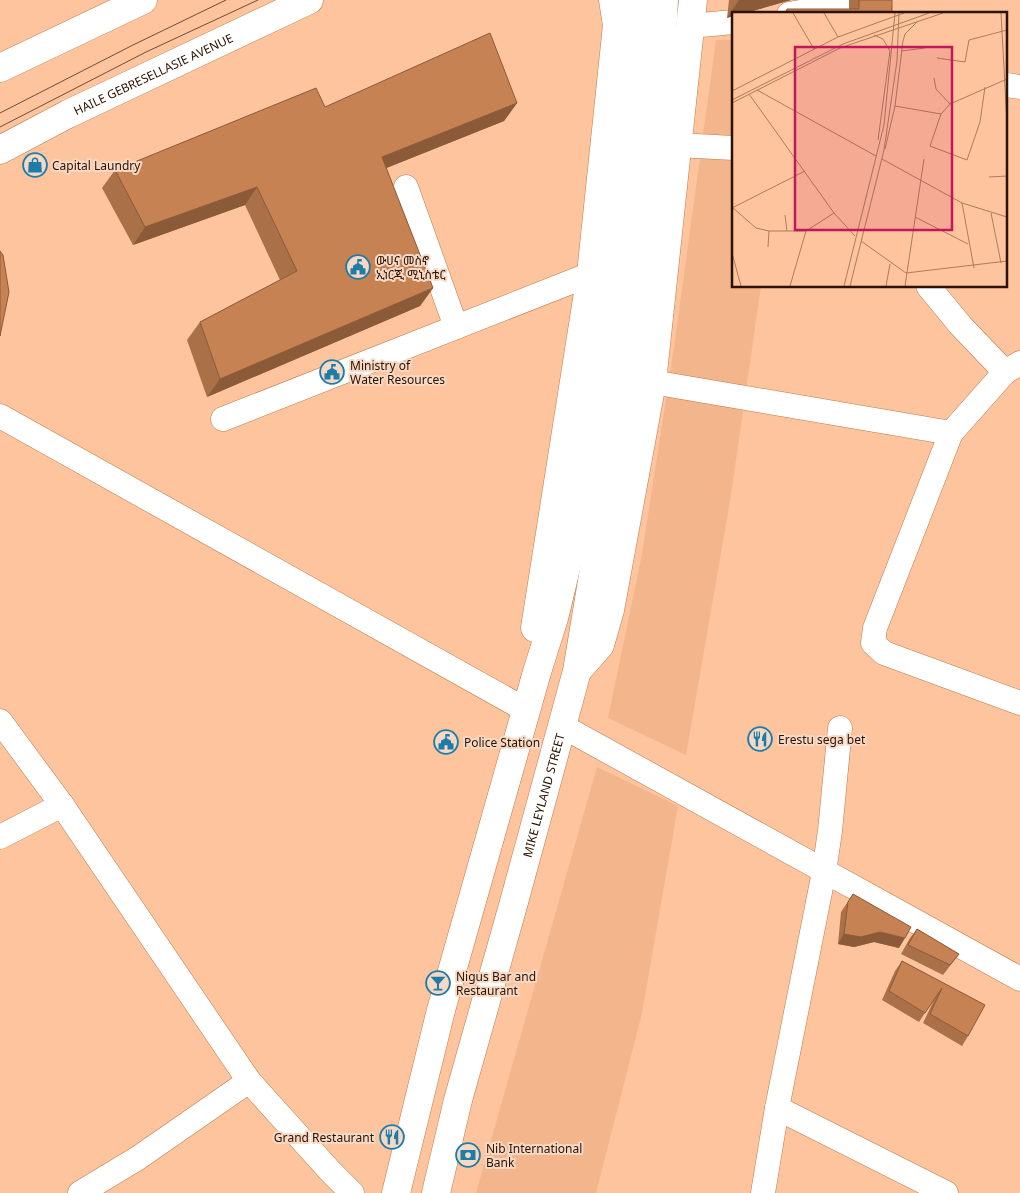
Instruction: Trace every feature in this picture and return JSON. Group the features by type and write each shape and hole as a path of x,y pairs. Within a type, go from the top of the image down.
{"main road":[{"name":"HAILE GEBRESELLASIE AVENUE","path":"0,150 68,114 309,0"},
{"path":"537,672 534,639 591,274 617,25 613,0"},
{"path":"396,1193 421,1090 470,907 554,618 580,510 615,288 632,117 640,0"},
{"name":"MIKE LEYLAND STREET","path":"436,1193 458,1100 576,672 624,390 659,93 664,0"},
{"path":"0,68 125,4"},
{"path":"576,672 600,645 610,610 652,382 692,13"},
{"path":"421,1090 458,1100"}],"street":[{"path":"801,12 841,5"},
{"path":"692,13 732,22"},
{"path":"677,145 732,148"},
{"path":"406,187 456,327"},
{"path":"223,419 591,274"},
{"path":"930,288 961,326 1013,367 951,433 875,628 873,643 884,653 1020,704"},
{"path":"652,382 951,433"},
{"path":"0,416 526,710"},
{"path":"0,721 62,805 249,1081 352,1193"},
{"path":"562,726 1020,980"},
{"path":"764,1193 777,1108 824,872 840,728"},
{"path":"0,837 62,805"},
{"path":"80,1193 138,1158 249,1081"},
{"path":"777,1108 946,1193"}],"shaded area":[{"path":"716,40 732,40 732,288 761,288 731,495 686,755 608,718 642,554 674,348"},
{"path":"597,767 678,806 642,1013 596,1193 476,1193"}],"building":[{"path":"859,0 892,0 892,12 787,12 787,9 859,9"},
{"path":"490,33 517,103 382,157 433,288 220,379 200,322 297,271 257,187 145,227 115,170 316,88 325,107"},
{"path":"0,251 3,255 9,292 0,336"},
{"path":"853,894 911,927 905,938 880,932 861,937 844,934 848,902"},
{"path":"917,929 959,954 950,965 908,945"},
{"path":"902,961 985,1005 968,1036 930,1014 942,988 925,1013 889,991"}],"tram line":[{"path":"0,113 226,0"},
{"path":"0,127 146,52 258,0"}],"place":[{"name":"Capital Laundry","path":"35,165"},
{"name":"ውሀና መስኖ ኢነርጂ ሚኒስቴር","path":"358,267"},
{"name":"Ministry of Water Resources","path":"332,372"},
{"name":"Erestu sega bet","path":"760,739"},
{"name":"Police Station","path":"446,742"},
{"name":"Nigus Bar and Restaurant","path":"438,983"},
{"name":"Grand Restaurant","path":"392,1137"},
{"name":"Nib International Bank","path":"468,1155"}]}
